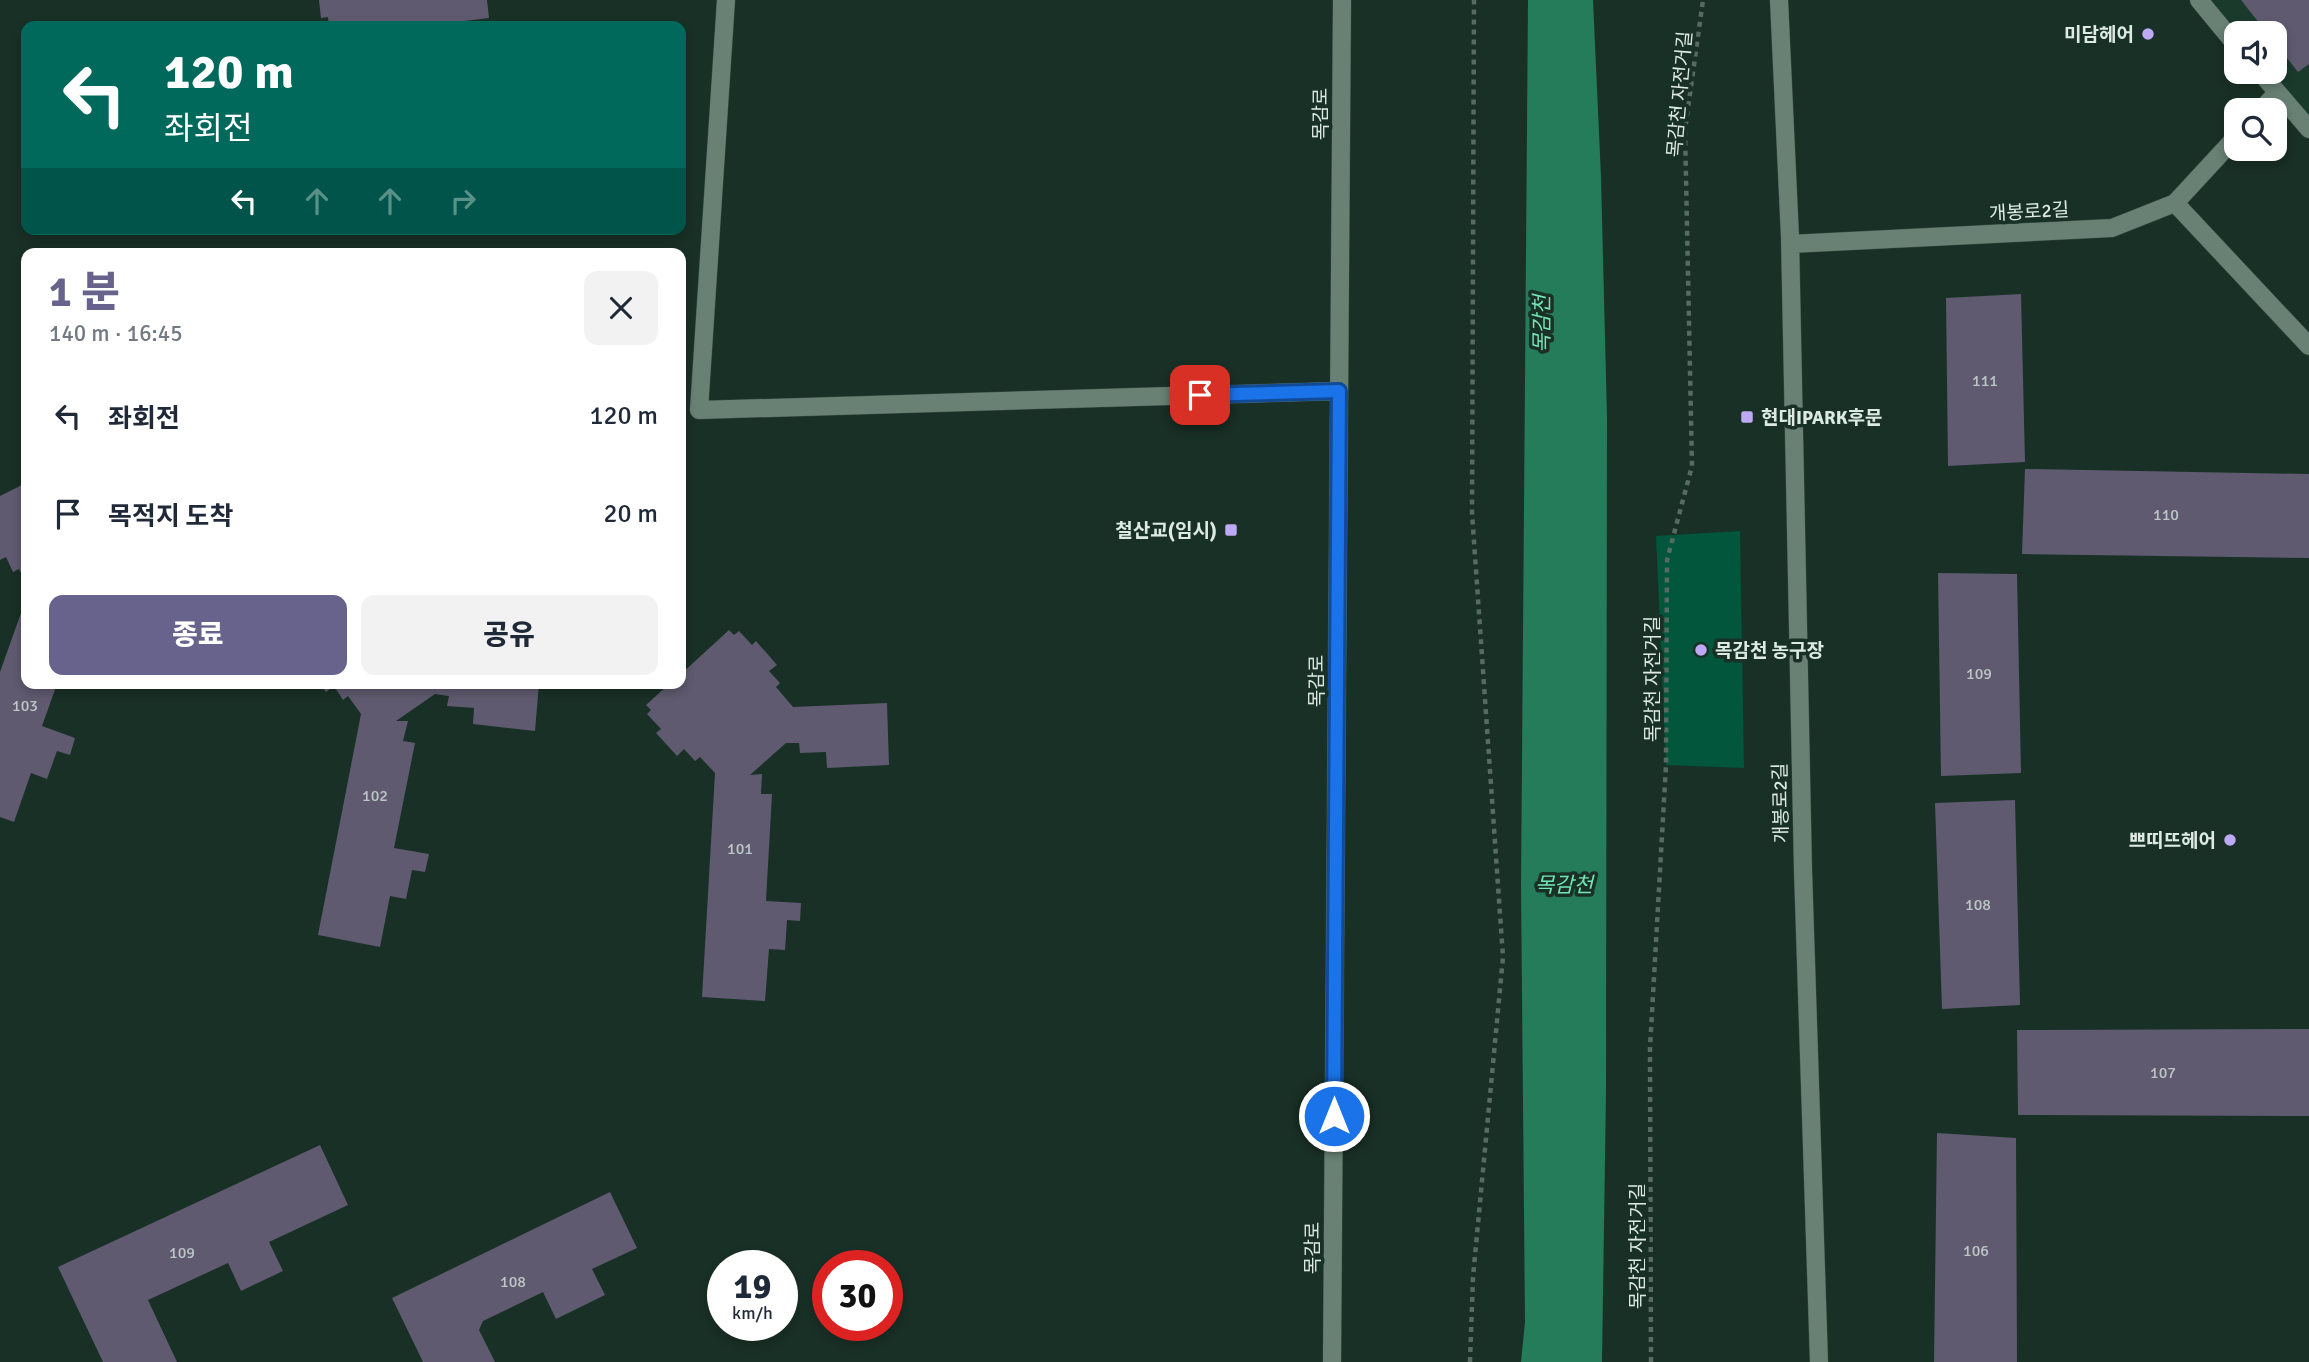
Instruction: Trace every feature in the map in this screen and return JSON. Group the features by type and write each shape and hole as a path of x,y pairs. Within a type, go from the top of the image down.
{"street":[{"path":"726,0 699,410 1339,391"},
{"name":"목감로","path":"1332,1362 1342,0"},
{"name":"개봉로2길","path":"1779,0 1790,244 1802,870 1819,1362"},
{"path":"2199,0 2224,30"},
{"path":"2270,84 2309,129"},
{"path":"2272,98 2277,93"},
{"name":"개봉로2길","path":"1790,244 2112,228 2175,203 2224,150"},
{"path":"2175,203 2309,346"}],"path":[{"path":"1470,1362 1474,1277 1503,957 1472,513 1474,0"},
{"name":"목감천 자전거길","path":"1651,1362 1650,1048 1666,765 1667,560 1692,466 1685,130 1703,0"}],"shaded area":[{"path":"2199,0 2309,0 2309,129 2287,103 2287,98 2282,98 2270,84 2287,84 2287,21 2224,22"},
{"name":"목감천 농구장","path":"1740,531 1744,768 1666,765 1656,536"}],"water":[{"name":"목감천","path":"1528,0 1593,0 1607,417 1606,1091 1602,1362 1521,1362 1525,1322 1521,886"}],"building":[{"path":"319,0 487,0 489,18 465,21 328,21 328,17 321,18"},
{"path":"2241,0 2309,0 2309,64 2298,72 2287,58 2287,21 2258,21"},
{"path":"2021,294 2025,462 1948,466 1946,298"},
{"path":"2025,469 2309,474 2309,558 2022,554"},
{"path":"21,486 21,573 19,569 13,572 6,557 0,560 0,496"},
{"path":"1938,573 2017,574 2021,773 1941,776"},
{"path":"21,613 21,689 55,689 42,726 75,738 70,755 57,751 47,779 31,773 14,822 0,817 0,672"},
{"path":"729,630 734,635 739,631 752,645 756,641 777,665 769,671 780,683 776,687 793,707 887,703 889,765 827,768 826,752 800,753 799,743 786,743 750,775 762,774 761,794 772,794 766,901 801,903 800,921 787,920 785,950 769,949 765,1001 702,997 715,773 700,757 695,761 684,749 677,756 656,733 661,729 647,714 651,710 646,705 664,689 686,689 686,669"},
{"path":"336,689 539,689 535,731 473,724 474,708 447,706 449,696 435,694 396,721 408,721 403,741 415,743 394,848 429,854 425,872 412,870 406,899 390,896 380,947 318,935 361,714 348,696 343,700"},
{"path":"2015,800 2020,1005 1942,1009 1935,803"},
{"path":"2309,1029 2309,1116 2018,1115 2017,1030"},
{"path":"1937,1133 2016,1138 2017,1362 1934,1362"},
{"path":"320,1145 348,1205 269,1242 283,1271 241,1291 228,1263 148,1300 177,1362 103,1362 58,1267"},
{"path":"610,1192 637,1248 592,1269 605,1295 556,1319 543,1292 483,1321 479,1330 495,1362 423,1362 392,1298"}],"place":[{"name":"미담헤어","path":"2148,34"},
{"name":"현대IPARK후문","path":"1747,417"},
{"name":"철산교(임시)","path":"1231,530"},
{"name":"목감천 농구장","path":"1701,650"},
{"name":"쁘띠뜨헤어","path":"2230,840"}],"route":[{"path":"1200,395 1339,391 1334,1116"}]}
